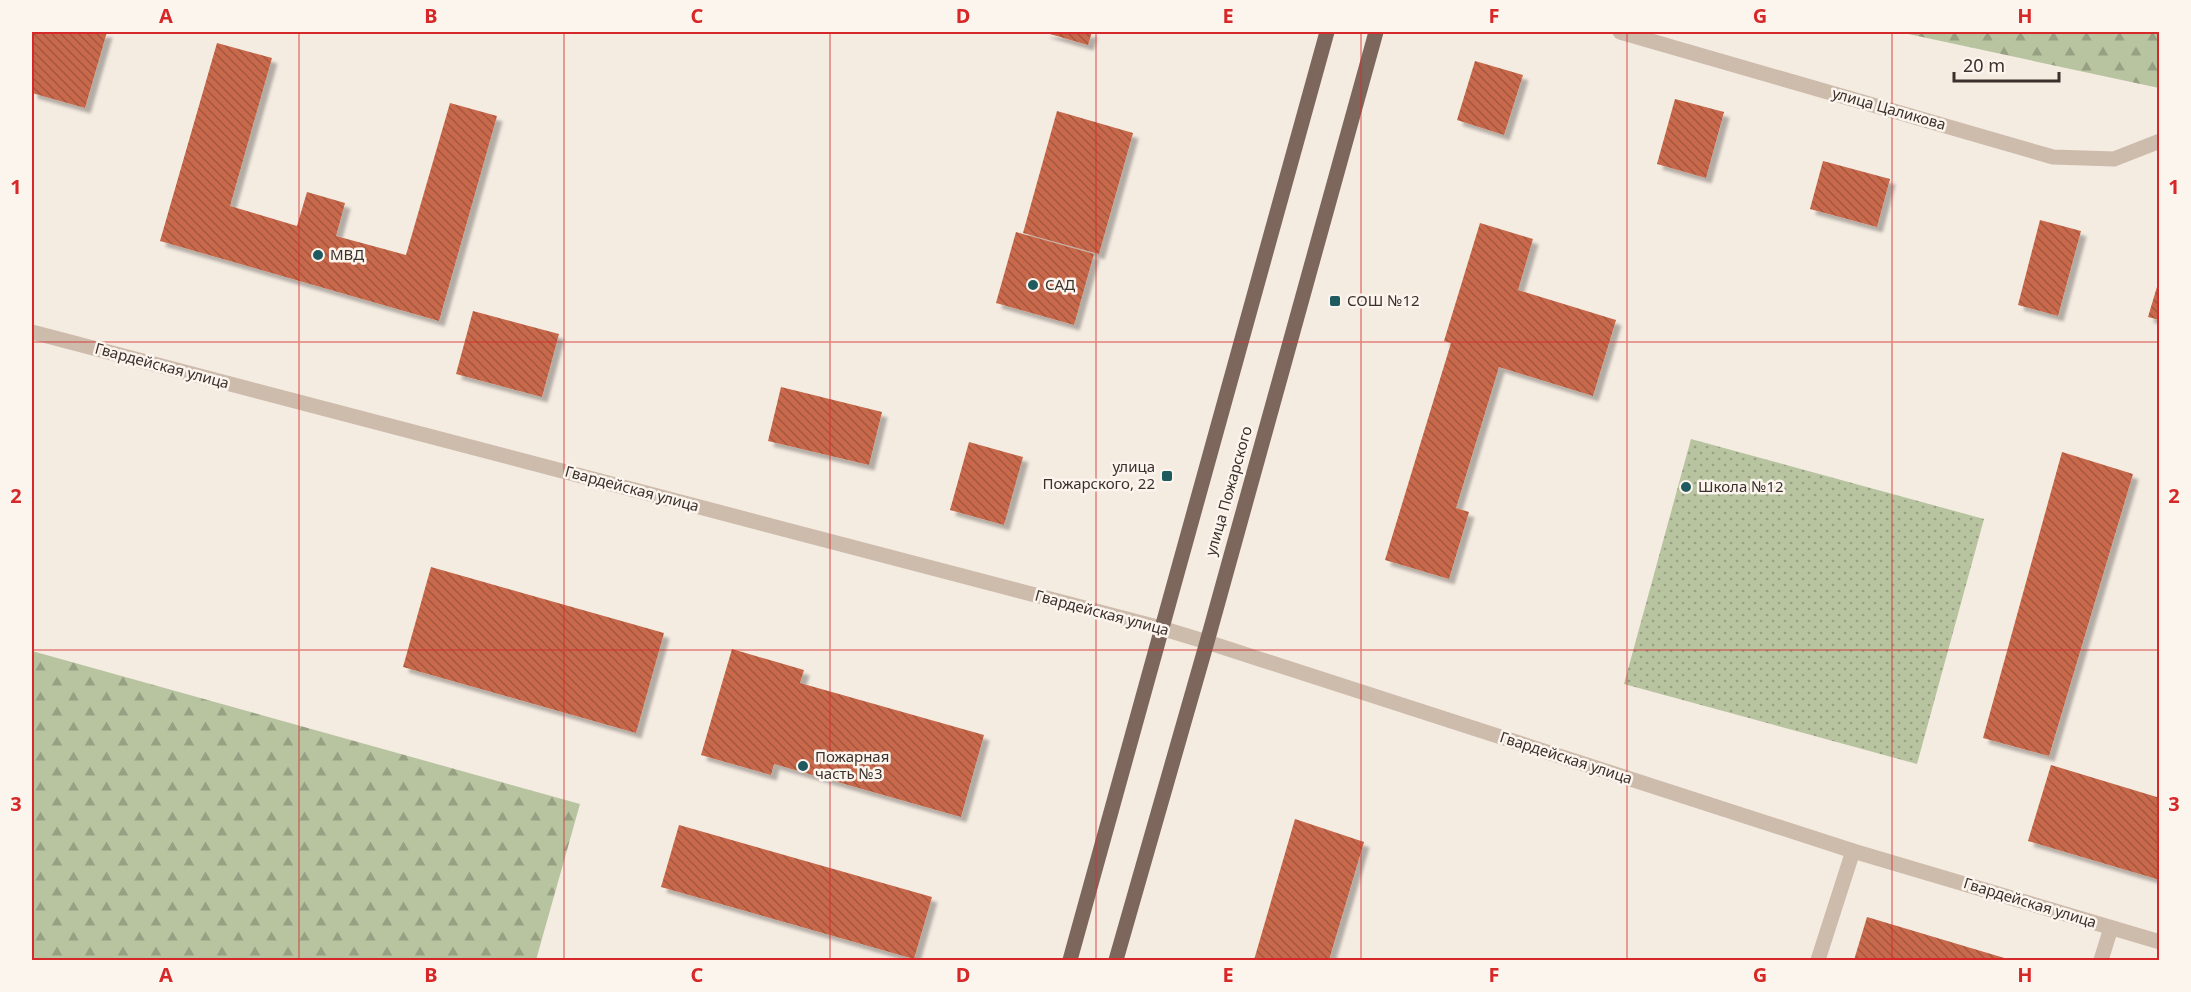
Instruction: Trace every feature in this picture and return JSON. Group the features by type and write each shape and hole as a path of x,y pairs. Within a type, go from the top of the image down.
{"main road":[{"name":"улица Пожарского","path":"1070,960 1327,32"},
{"name":"улица Пожарского","path":"1116,960 1207,642 1376,32"}],"street":[{"name":"улица Цаликова","path":"1620,32 2053,157 2114,159 2160,141"},
{"name":"Гвардейская улица","path":"32,332 1161,628 1853,850 2160,942"},
{"path":"1818,960 1853,850"},
{"path":"2101,960 2111,928"}],"green space":[{"path":"1899,32 2159,32 2159,88"},
{"path":"1691,439 1984,519 1917,764 1624,684"},
{"path":"32,651 580,804 536,960 32,960"}],"building":[{"path":"32,32 107,32 85,108 32,93"},
{"path":"1043,32 1092,32 1088,45"},
{"path":"217,43 272,58 230,206 297,226 307,192 345,203 336,236 406,255 450,103 497,116 439,321 160,241"},
{"path":"1475,61 1523,75 1504,135 1457,120"},
{"path":"1675,99 1724,112 1706,178 1657,164"},
{"path":"1057,111 1133,133 1099,254 1023,233"},
{"path":"1823,161 1890,179 1877,227 1810,209"},
{"path":"2040,220 2081,231 2058,316 2018,305"},
{"path":"1480,223 1533,239 1518,290 1616,320 1593,396 1499,367 1456,508 1469,512 1449,579 1385,560 1451,343 1444,341"},
{"path":"1016,232 1094,254 1074,325 996,303"},
{"path":"2160,280 2160,320 2148,317"},
{"path":"473,311 559,334 542,397 456,374"},
{"path":"781,387 882,412 869,465 768,441"},
{"path":"969,442 1023,457 1004,525 950,510"},
{"path":"2062,452 2133,474 2049,756 1983,738"},
{"path":"431,567 664,633 636,733 403,667"},
{"path":"732,649 804,670 800,683 984,735 961,817 774,764 771,775 701,755"},
{"path":"2051,765 2160,798 2160,880 2028,841"},
{"path":"1295,819 1364,842 1329,960 1254,960"},
{"path":"679,825 932,897 914,959 661,887"},
{"path":"1867,917 2011,960 1854,960"}],"place":[{"name":"МВД","path":"318,255"},
{"name":"САД","path":"1033,285"},
{"name":"СОШ №12","path":"1335,301"},
{"name":"улица Пожарского, 22","path":"1167,476"},
{"name":"Школа №12","path":"1686,487"},
{"name":"Пожарная часть №3","path":"803,766"}]}
